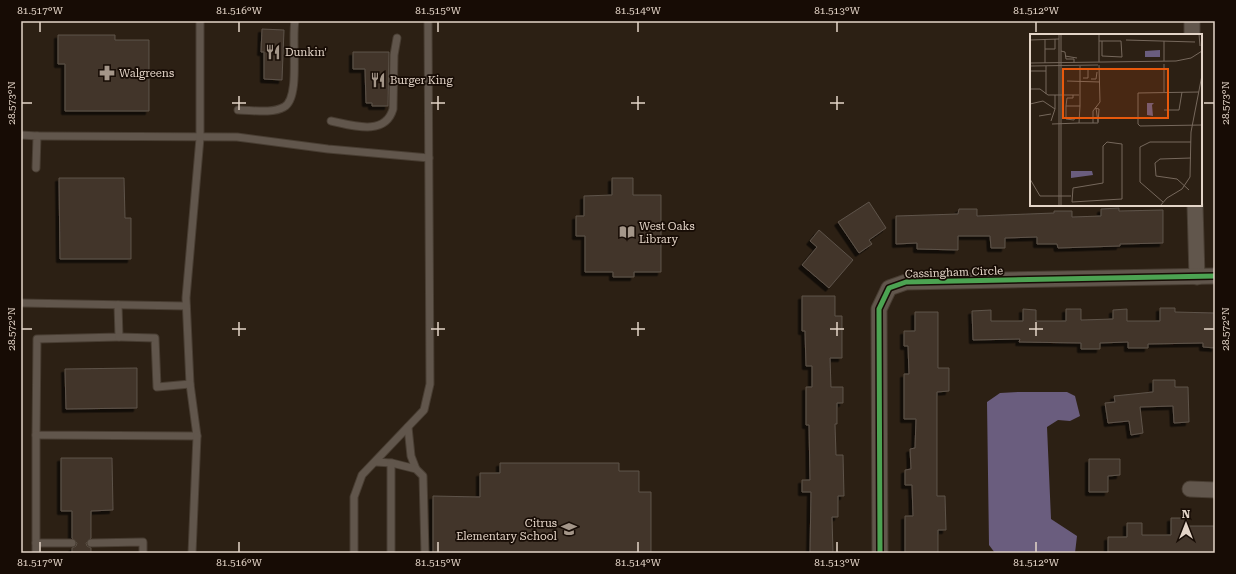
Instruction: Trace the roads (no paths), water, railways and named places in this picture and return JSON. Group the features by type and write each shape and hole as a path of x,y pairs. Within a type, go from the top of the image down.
{"street":[{"path":"1192,21 1192,34"},
{"path":"1195,206 1197,277"},
{"name":"Cassingham Circle","path":"880,553 878,309 889,288 906,282 1215,276"},
{"path":"1190,489 1215,490"}],"lane":[{"path":"192,553 197,436 190,384 186,306 200,138 200,21"},
{"path":"238,110 283,108 289,102 294,86 293,39 295,21"},
{"path":"354,553 354,497 362,475 424,410 430,384 428,21"},
{"path":"331,121 375,127 382,124 389,117 392,109 396,38"},
{"path":"21,135 200,138 237,137 328,149 429,158"},
{"path":"36,168 38,136"},
{"path":"21,303 186,306"},
{"path":"118,305 119,337"},
{"path":"36,553 37,339 119,337 155,338 157,387 190,384"},
{"path":"408,427 411,456 416,469 423,476 425,553"},
{"path":"36,435 197,436"},
{"path":"375,462 390,463 416,469"},
{"path":"390,463 392,553"},
{"path":"91,543 143,542 143,553"},
{"path":"36,543 72,543"}],"place":[{"name":"Dunkin'","path":"273,52"},
{"name":"Walgreens","path":"107,73"},
{"name":"Burger King","path":"378,80"},
{"name":"West Oaks Library","path":"627,232"},
{"name":"Citrus Elementary School","path":"569,529"}]}
